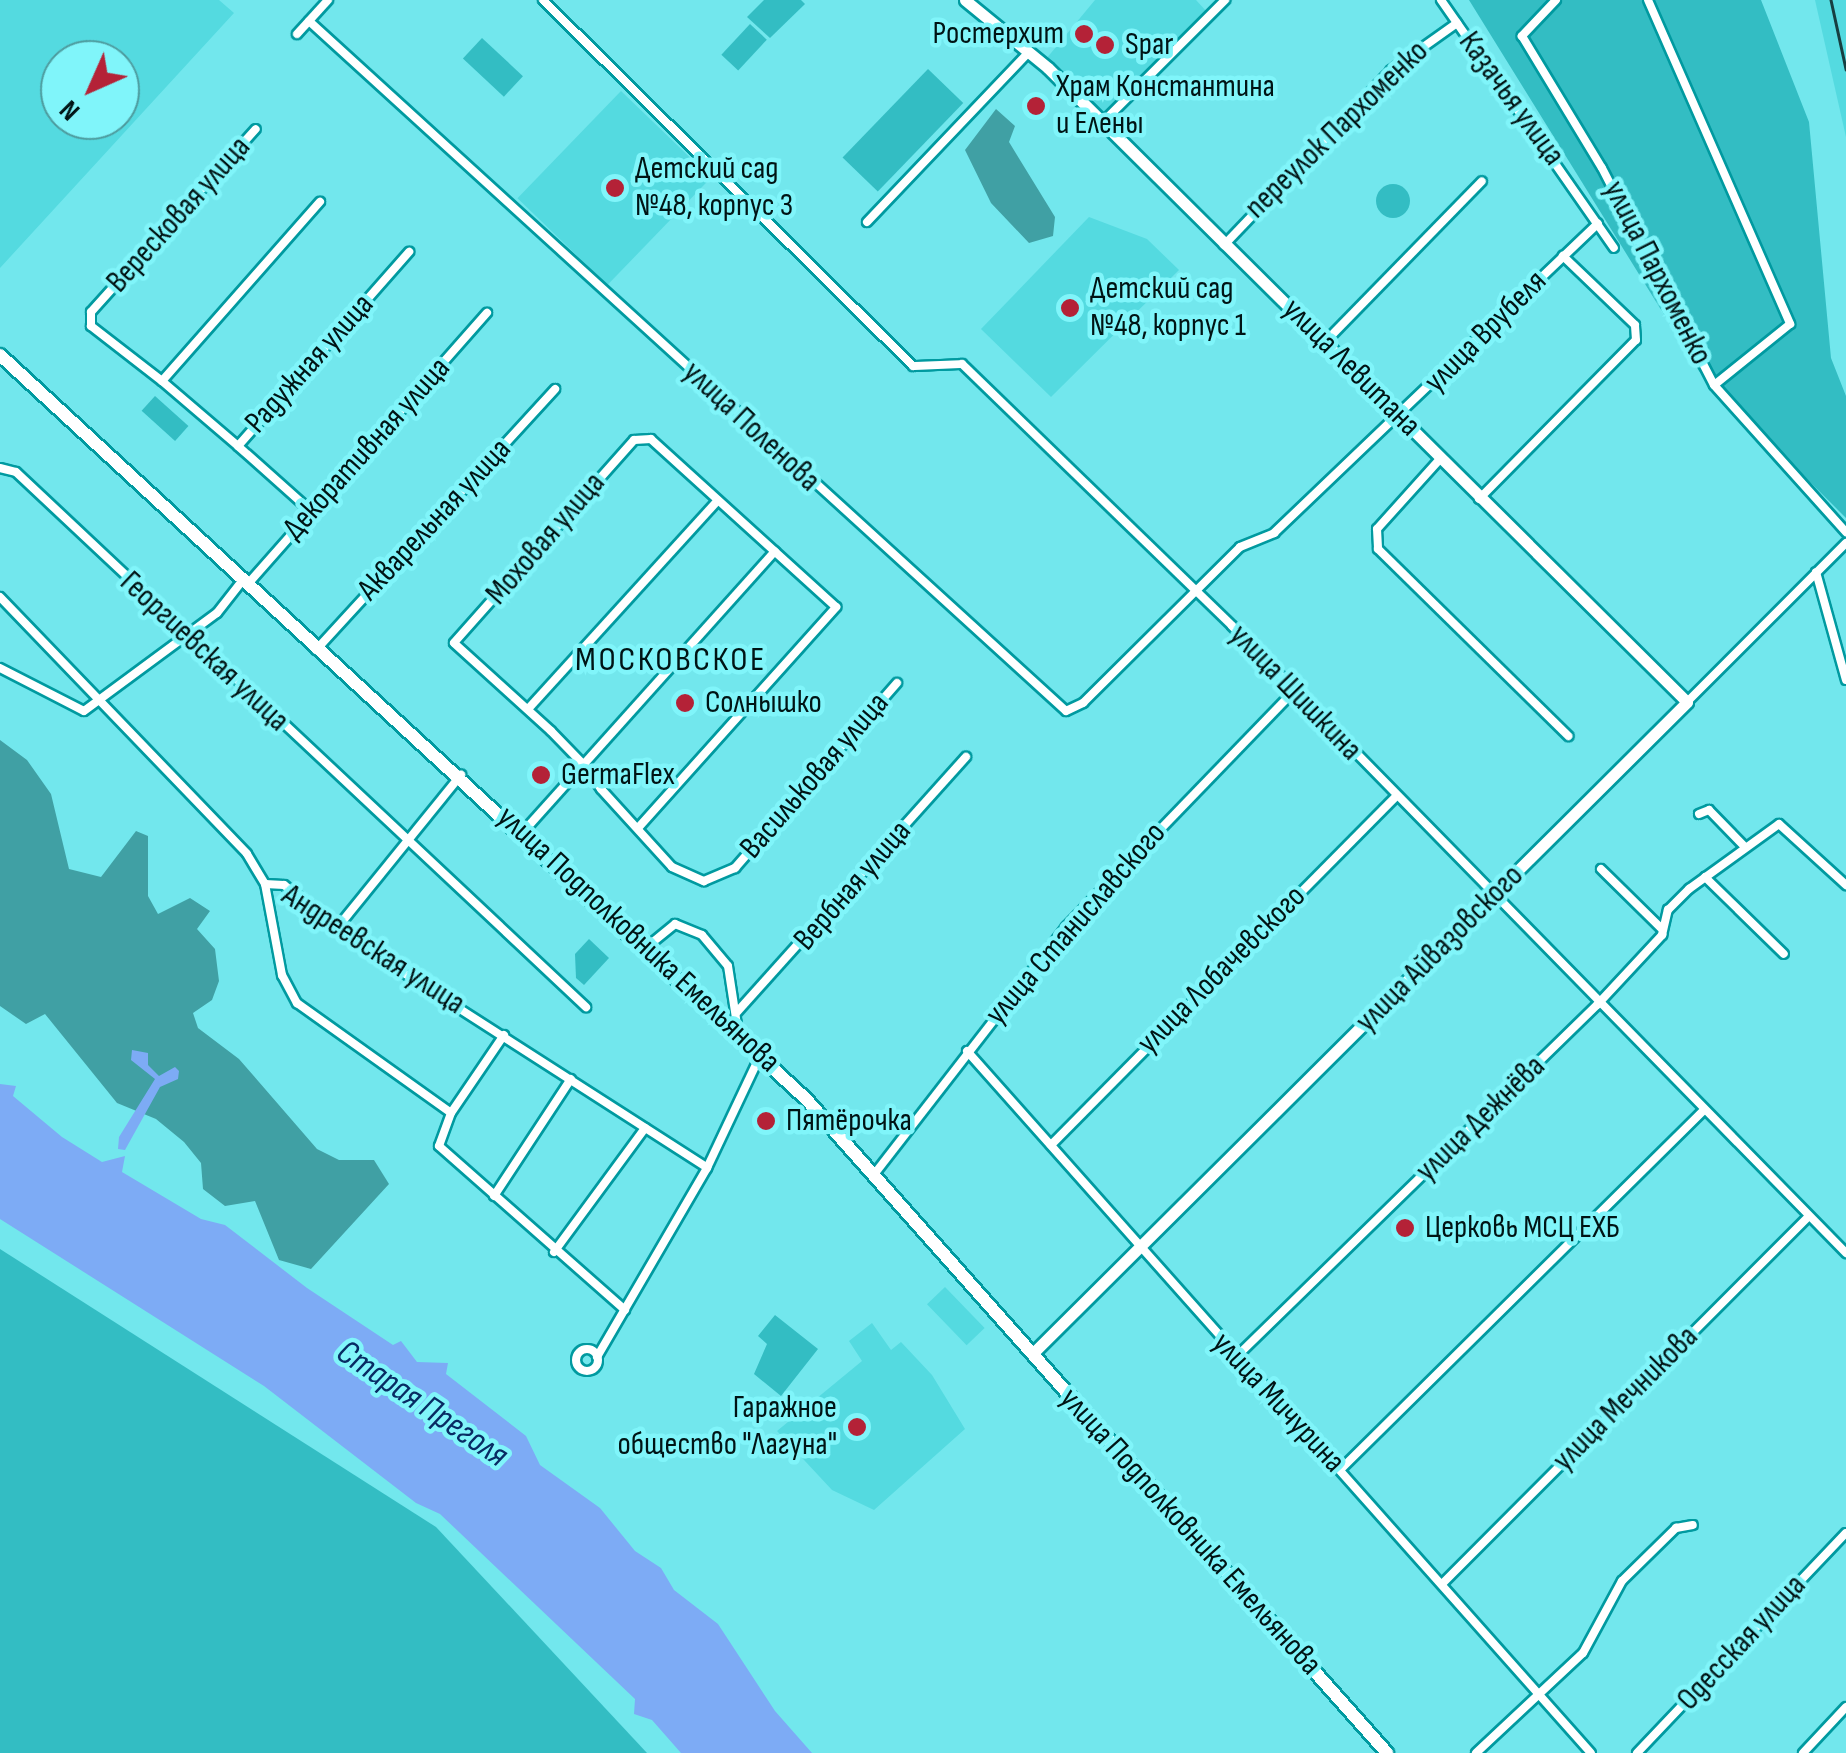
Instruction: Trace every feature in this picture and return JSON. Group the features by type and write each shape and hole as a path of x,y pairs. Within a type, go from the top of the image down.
{"main road":[{"name":"улица Подполковника Емельянова","path":"0,355 316,650 462,775 761,1054 876,1172 1032,1354 1387,1753"}],"street":[{"path":"297,34 328,0"},
{"name":"улица Шишкина","path":"543,0 913,366 962,364 1294,691 1598,1006 1846,1253"},
{"name":"улица Левитана","path":"964,0 1103,122 1687,702"},
{"path":"1103,122 1225,0"},
{"name":"Казачья улица","path":"1442,0 1614,248"},
{"name":"улица Пархоменко","path":"1556,0 1522,36 1602,168 1714,385 1846,532"},
{"path":"1648,0 1790,324 1714,385"},
{"name":"улица Поленова","path":"309,21 1056,707 1077,708 1193,592"},
{"name":"переулок Пархоменко","path":"1224,245 1391,70 1457,23"},
{"path":"867,222 1027,54"},
{"name":"Вересковая улица","path":"162,381 91,326 91,312 256,129"},
{"path":"1326,341 1482,182"},
{"path":"238,446 162,381 320,202"},
{"name":"улица Врубеля","path":"1193,592 1240,547 1274,533 1395,411 1425,394 1598,224"},
{"name":"Радужная улица","path":"312,512 238,446 410,252"},
{"name":"улица Пархоменко","path":"1479,499 1636,340 1635,325 1563,256"},
{"name":"Декоративная улица","path":"102,703 217,613 487,314"},
{"name":"Акварельная улица","path":"316,650 555,390"},
{"name":"Моховая улица","path":"651,439 718,500 836,607 638,828 583,764 454,642 634,440 651,439"},
{"path":"1440,459 1376,529 1378,548 1568,736"},
{"name":"Георгиевская улица","path":"0,468 16,472 186,636 586,1007"},
{"path":"528,710 718,500"},
{"name":"улица Айвазовского","path":"1032,1354 1846,543"},
{"path":"523,832 775,551"},
{"path":"1816,572 1846,680"},
{"name":"Андреевская улица","path":"0,597 246,854 265,884 284,885 340,923 368,950 707,1168"},
{"path":"0,668 84,711 102,703"},
{"name":"Васильковая улица","path":"638,828 688,878 723,877 896,683"},
{"name":"улица Станиславского","path":"876,1172 1088,903 1294,691"},
{"name":"Вербная улица","path":"737,1012 966,757"},
{"path":"340,923 462,775"},
{"name":"улица Лобачевского","path":"1051,1145 1395,798"},
{"path":"1699,814 1709,810 1744,847"},
{"name":"улица Дежнёва","path":"1235,1358 1598,1006 1663,930 1668,910 1705,877 1779,824 1846,884"},
{"path":"1601,869 1663,930"},
{"path":"1705,877 1784,954"},
{"path":"265,884 282,975 297,1002 451,1113"},
{"path":"648,946 662,929 688,926 719,952 737,1012 738,1032"},
{"path":"504,1035 451,1113 439,1146 554,1252 624,1310"},
{"name":"улица Мичурина","path":"967,1052 1235,1358 1443,1582 1536,1697 1592,1753"},
{"path":"597,1356 707,1168 761,1054"},
{"path":"494,1196 571,1080"},
{"path":"1341,1469 1704,1110"},
{"path":"554,1252 645,1128"},
{"name":"улица Мечникова","path":"1443,1582 1809,1216"},
{"path":"1476,1753 1583,1653 1622,1581 1676,1528 1693,1524"},
{"name":"Одесская улица","path":"1637,1753 1846,1533"},
{"path":"1803,1753 1846,1707"}],"shaded area":[{"path":"0,0 219,0 234,13 140,115 140,40 40,40 40,140 117,140 0,268"},
{"path":"764,0 801,0 805,4 770,38 747,17"},
{"path":"1095,0 1196,0 1207,12 1103,116 1046,59"},
{"path":"1469,0 1761,0 1809,122 1831,358 1846,396 1846,518 1699,371"},
{"path":"1815,0 1846,0 1846,137"},
{"path":"750,24 767,40 738,70 721,55"},
{"path":"482,38 523,76 504,97 463,58"},
{"path":"928,69 963,103 878,192 843,157"},
{"name":"Детский сад №48, корпус 3","path":"621,91 711,178 607,285 517,198"},
{"path":"996,109 1015,126 1009,142 1055,217 1053,236 1029,243 991,203 965,150"},
{"path":"1393,184 1405,189 1410,201 1405,213 1393,218 1381,213 1376,201 1381,189"},
{"name":"Детский сад №48, корпус 1","path":"1089,217 1147,239 1179,270 1051,397 981,329"},
{"path":"155,396 188,426 175,441 142,411"},
{"path":"0,740 27,760 51,794 69,869 101,877 136,831 148,836 148,896 158,914 190,898 210,911 197,929 215,949 219,981 212,1000 193,1013 198,1028 239,1059 317,1149 339,1160 374,1160 389,1184 311,1269 279,1260 255,1201 225,1206 203,1189 201,1163 184,1142 156,1119 117,1103 45,1014 26,1024 0,1006"},
{"path":"589,939 609,958 584,985 576,978 575,954"},
{"path":"0,1249 436,1527 647,1753 0,1753"},
{"path":"945,1287 985,1328 967,1345 927,1304"},
{"path":"775,1315 818,1349 781,1396 754,1374 767,1344 758,1336"},
{"path":"872,1323 891,1350 901,1342 932,1375 965,1429 874,1510 832,1490 777,1431 862,1361 849,1341"}],"water":[{"path":"132,1050 148,1053 148,1065 159,1076 175,1067 179,1071 178,1079 160,1087 125,1150 118,1149 119,1137 155,1079 131,1060"},
{"name":"Старая Преголя","path":"0,1084 16,1086 13,1096 62,1137 102,1162 125,1156 122,1172 201,1219 225,1225 307,1288 393,1345 401,1341 417,1362 448,1363 446,1374 526,1436 540,1465 600,1508 635,1551 661,1568 674,1590 718,1624 775,1711 812,1753 681,1753 652,1720 634,1714 635,1699 440,1514 416,1503 264,1386 0,1219"}],"railway":[{"path":"1831,0 1846,69"}],"place":[{"name":"Ростерхит","path":"1084,34"},
{"name":"Spar","path":"1105,45"},
{"name":"Храм Константина и Елены","path":"1036,106"},
{"name":"Детский сад №48, корпус 3","path":"615,188"},
{"name":"Детский сад №48, корпус 1","path":"1070,308"},
{"name":"Солнышко","path":"685,703"},
{"name":"GermaFlex","path":"541,775"},
{"name":"Пятёрочка","path":"766,1121"},
{"name":"Церковь МСЦ ЕХБ","path":"1405,1228"},
{"name":"Гаражное общество \"Лагуна\"","path":"857,1427"}],"district":[{"name":"МОСКОВСКОЕ","path":"671,660"}]}
